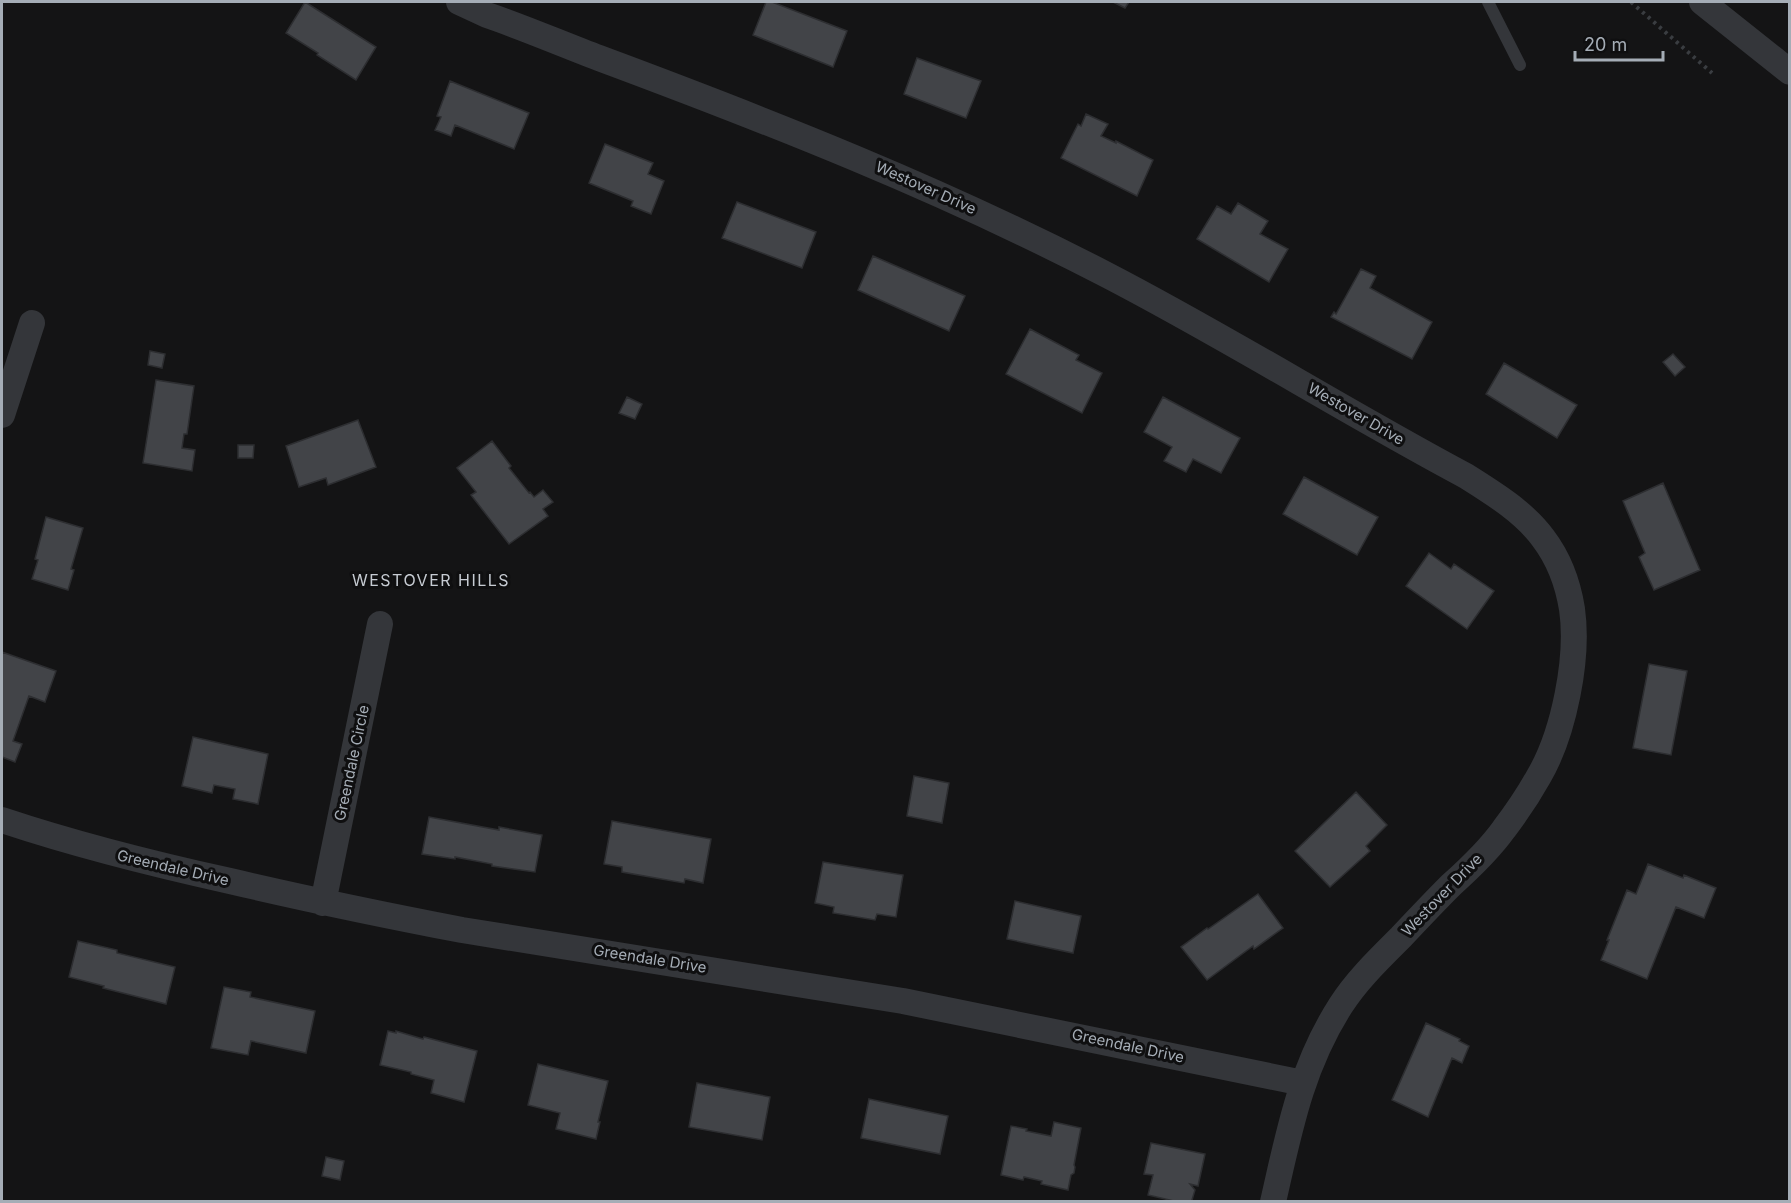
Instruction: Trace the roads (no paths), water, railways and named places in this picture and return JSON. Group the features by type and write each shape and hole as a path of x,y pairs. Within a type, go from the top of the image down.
{"street":[{"name":"Westover Drive","path":"459,2 487,15 702,95 809,138 1017,230 1191,320 1466,476 1527,519 1544,539 1555,556 1565,579 1574,629 1566,706 1548,758 1504,829 1468,871 1451,885 1371,967 1341,1005 1322,1038 1303,1083 1273,1202"},
{"path":"1701,2 1790,72"},
{"path":"2,414 32,323"},
{"name":"Greendale Circle","path":"323,903 380,624"},
{"name":"Greendale Drive","path":"2,820 128,858 323,903 462,930 903,1000 1303,1083"}],"lane":[{"path":"1488,2 1520,65"}],"district":[{"name":"WESTOVER HILLS","path":"431,580"}]}
